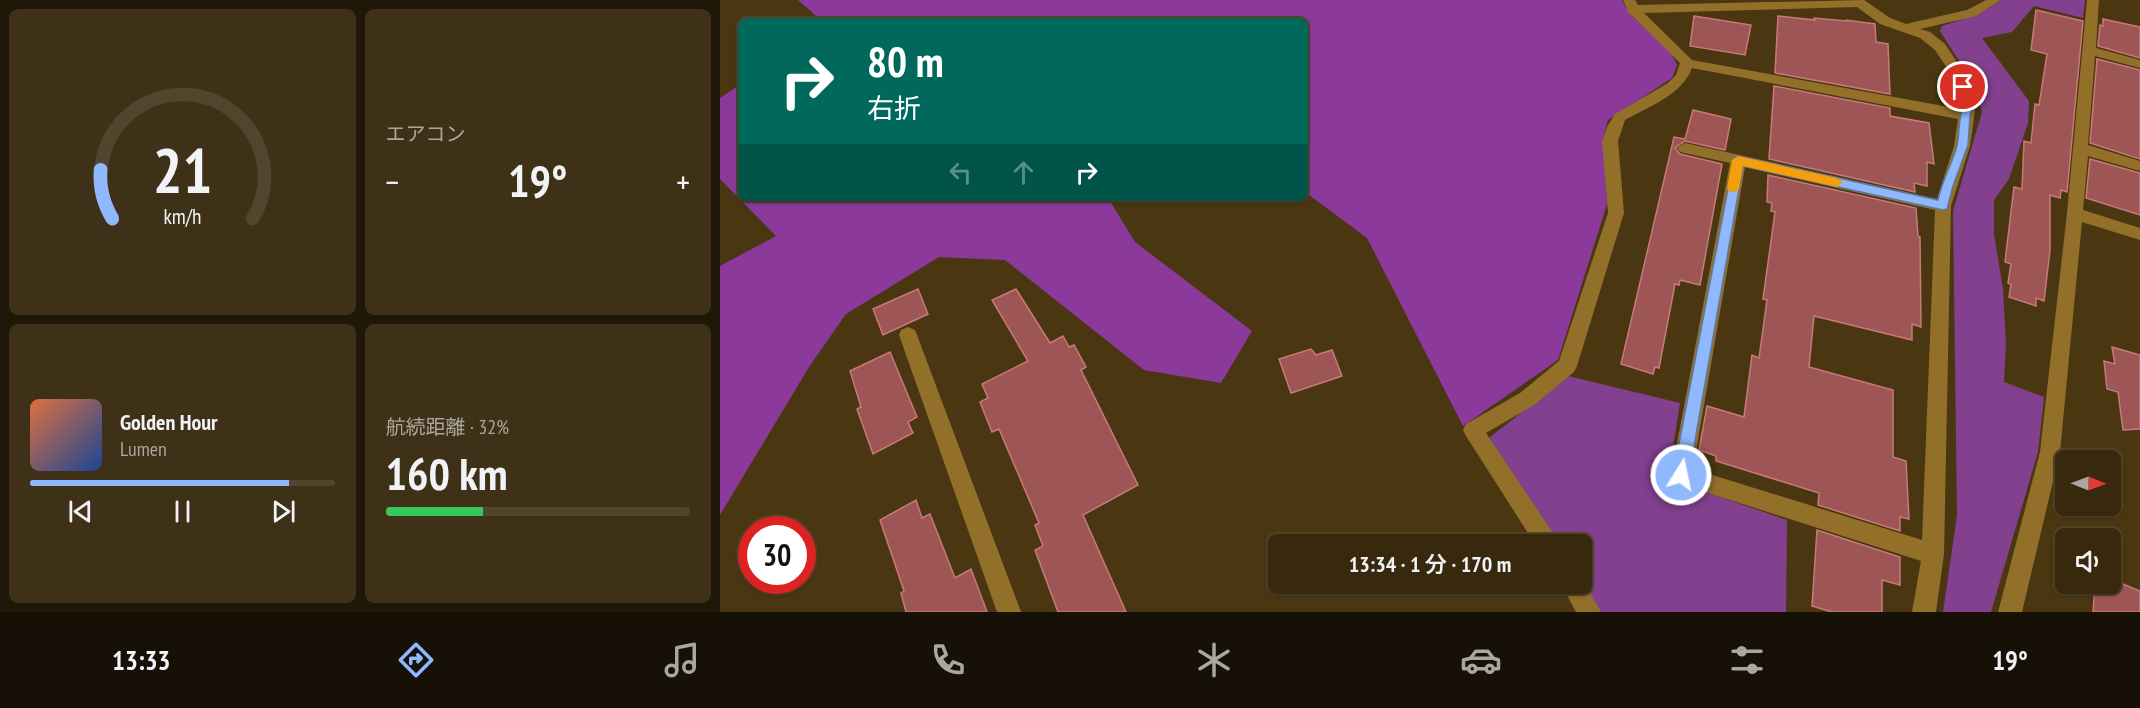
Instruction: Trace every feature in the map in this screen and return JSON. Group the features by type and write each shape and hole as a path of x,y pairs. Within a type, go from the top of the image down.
{"street":[{"path":"1905,28 1971,13 1995,0"},
{"path":"2010,612 2050,452 2076,213 2093,0"},
{"path":"1631,4 1857,2 1885,21 1925,35 1940,47 1956,71 1969,103 1965,115 1962,145 1947,186 1943,206 1933,554 1924,612"},
{"path":"1631,4 1650,27 1671,44 1687,63 1965,115"},
{"path":"2090,51 2140,64"},
{"path":"1541,534 1473,430 1527,399 1567,366 1616,213 1610,141 1614,127 1620,117 1673,86 1682,76 1687,63"},
{"path":"1685,148 1943,206"},
{"path":"2080,148 2140,166"},
{"path":"1738,160 1681,475 1933,554"},
{"path":"2076,213 2140,234"},
{"path":"908,335 1009,612"},
{"path":"1578,594 1589,612"}],"shaded area":[{"path":"798,0 1622,0 1636,20 1667,48 1677,65 1672,78 1608,120 1603,138 1607,204 1558,360 1463,426 1367,238 1308,194 1308,18 819,18"},
{"path":"2002,0 2085,0 2083,18 2034,6 2012,32 1982,38 2029,101 2028,123 2009,179 1994,200 1994,234 2003,289 2006,344 2004,382 2044,397 2038,452 1991,612 1943,612 1957,515 1953,211 1982,112 1975,86 1940,31 1942,26 1979,14"},
{"path":"738,86 738,197 720,179 720,98"},
{"path":"742,201 1110,201 1135,242 1252,331 1221,383 1144,370 1005,260 939,257 846,314 809,367 720,515 720,266 776,236"},
{"path":"1568,376 1680,403 1668,479 1787,520 1786,612 1598,612 1586,594 1592,594 1592,534 1550,534 1489,438"}],"building":[{"path":"2036,10 2083,21 2067,192 2061,190 2060,198 2050,195 2050,250 2044,301 2036,298 2036,306 2009,297 2011,285 2008,283 2011,264 2005,262 2014,187 2022,189 2024,141 2031,143 2035,104 2039,105 2047,54 2031,50"},
{"path":"1694,16 1751,25 1745,55 1690,46"},
{"path":"1778,16 1875,24 1876,42 1888,44 1890,94 1775,73"},
{"path":"2103,19 2140,27 2140,58 2098,46 2100,25 2103,26"},
{"path":"2097,59 2140,70 2140,159 2090,143"},
{"path":"1774,86 1890,108 1890,116 1929,123 1934,164 1927,162 1927,186 1914,183 1915,192 1769,159"},
{"path":"1693,110 1731,119 1725,150 1685,141 1675,148 1680,154 1722,164 1700,285 1680,280 1679,285 1675,284 1659,368 1655,367 1653,374 1621,364 1674,137 1685,139"},
{"path":"2090,159 2140,173 2140,215 2086,198"},
{"path":"1768,175 1916,208 1918,236 1920,237 1921,327 1912,324 1912,340 1814,316 1809,367 1893,390 1893,457 1906,461 1909,519 1900,517 1900,531 1818,505 1819,493 1716,461 1716,456 1699,450 1707,406 1744,417 1752,355 1759,358 1767,300 1763,299 1775,212 1771,211 1772,203 1767,202"},
{"path":"918,289 928,314 883,335 873,309"},
{"path":"1016,289 1050,343 1063,336 1069,347 1074,345 1086,367 1081,370 1138,485 1083,515 1126,612 1058,612 1035,550 1043,546 1035,525 1039,523 999,429 992,432 980,402 988,398 982,384 1028,361 992,300"},
{"path":"2112,347 2140,355 2140,429 2123,430 2118,392 2107,389 2104,361 2115,364"},
{"path":"1311,349 1316,355 1332,350 1342,376 1291,393 1279,359"},
{"path":"890,352 917,417 908,422 913,433 873,454 857,409 861,407 850,371"},
{"path":"916,500 922,518 930,514 955,578 971,569 987,612 906,612 901,593 904,591 880,520"},
{"path":"1817,530 1900,557 1900,585 1882,580 1882,612 1832,612 1812,606"},
{"path":"2121,584 2140,591 2140,612 2093,612 2094,594 2121,594"}],"slow traffic":[{"path":"1733,189 1738,160 1837,182"}],"route":[{"path":"1681,475 1738,160 1943,206 1947,186 1962,145 1965,115 1969,103 1963,87"}]}
